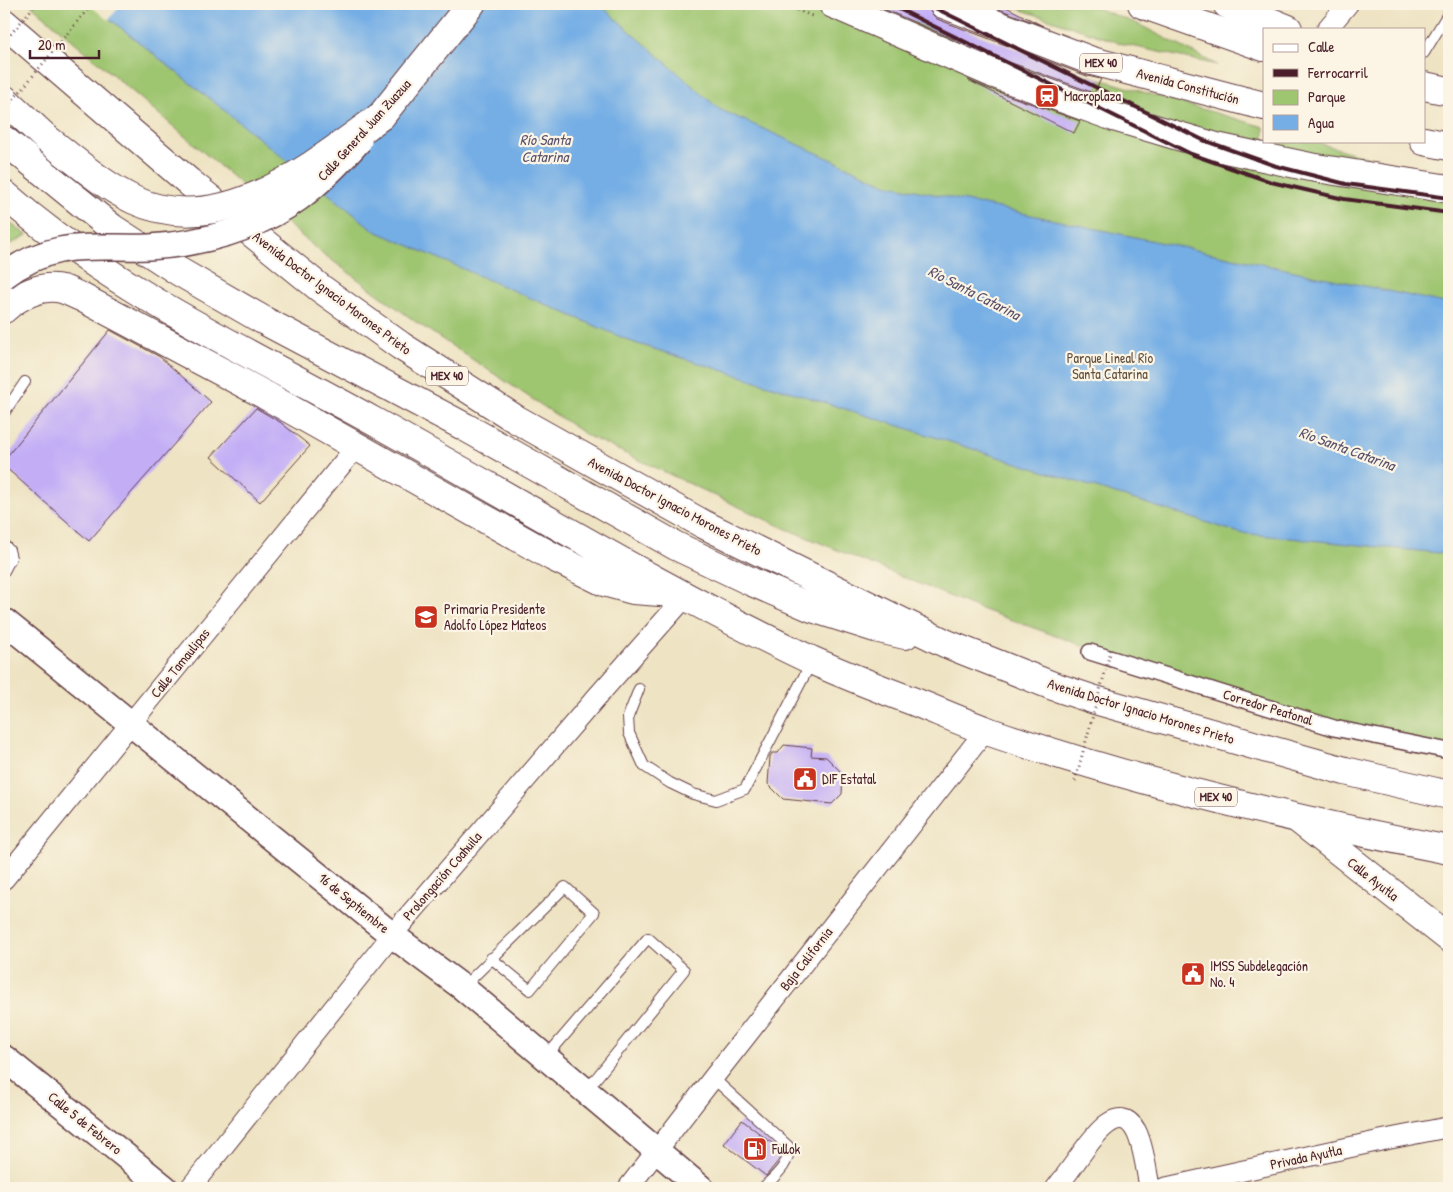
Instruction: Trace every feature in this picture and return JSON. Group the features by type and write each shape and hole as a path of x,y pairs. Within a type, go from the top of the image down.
{"main road":[{"name":"Calle General Juan Zuazua","path":"381,116 472,4"},
{"path":"833,4 992,73 1114,117 1216,146 1301,165 1449,189"},
{"name":"Avenida Constitución","path":"943,4 1092,61 1263,106"},
{"path":"1142,4 1263,47"},
{"path":"1227,4 1286,28"},
{"name":"Avenida Doctor Ignacio Morones Prieto","path":"4,23 197,189 320,288 401,346 514,418 703,524 947,644 1053,686 1095,700 1345,771 1449,795"},
{"path":"1426,86 1449,91"},
{"path":"4,98 47,139 111,187 135,200 160,209 186,212 215,210 245,200 271,188 307,168 381,116"},
{"path":"4,140 112,228 178,271 264,320 465,427 676,546 812,608 875,628 947,644"},
{"path":"1426,141 1449,146"},
{"name":"MEX 40","path":"4,194 26,214 82,256 165,307 683,594 813,660 986,730 1147,780 1298,819 1449,850"},
{"path":"4,309 23,295 52,288 63,290 90,302 265,395 553,557 604,582 633,590 683,594"},
{"name":"Calle Ayutla","path":"1298,819 1449,938"}],"street":[{"path":"1328,28 1348,4"},
{"name":"Calle General Juan Zuazua","path":"4,276 14,268 42,254 71,247 149,247 178,244 206,239 240,229 271,215 299,198 327,175 381,116"},
{"name":"Calle Tamaulipas","path":"4,879 356,446"},
{"name":"Prolongación Coahuila","path":"190,1188 392,935 683,594"},
{"name":"16 de Septiembre","path":"4,621 392,935 462,988 701,1188"},
{"name":"Corredor Peatonal","path":"1090,652 1334,728 1449,751"},
{"name":"Baja California","path":"628,1188 986,730"},
{"name":"Calle 5 de Febrero","path":"4,1058 165,1188"},
{"path":"1056,1188 1102,1128 1115,1119 1123,1120 1135,1130 1139,1138 1150,1188"},
{"name":"Privada Ayutla","path":"1164,1188 1449,1127"}],"lane":[{"path":"1426,50 1449,12"},
{"path":"4,413 25,382"},
{"path":"4,545 9,550 11,558 4,571"},
{"path":"639,689 628,717 629,733 644,766 670,783 716,800 744,789 813,660"},
{"path":"462,988 491,958 565,887 594,913 530,990 491,958"},
{"path":"545,1059 648,938 684,970 585,1092"},
{"path":"713,1078 788,1146 786,1162 763,1188"}],"path":[{"path":"4,42 36,4"},
{"path":"4,112 92,4"},
{"path":"1075,781 1111,650"}],"green space":[{"name":"Parque Lineal Río Santa Catarina","path":"30,4 897,4 986,41 1032,57 1263,127 1263,142 1315,142 1365,157 1449,178 1449,748 1351,729 1157,672 978,608 784,528 588,436 416,322 318,250"},
{"path":"1004,4 1086,4 1138,24 1217,65 1123,44"},
{"path":"4,219 27,235 4,248"}],"water":[{"name":"Río Santa Catarina","path":"91,4 599,4 719,109 886,184 1449,304 1449,554 1240,533 635,343 375,231"}],"pier":[{"path":"88,4 122,4 108,20"}],"building":[{"path":"872,4 928,4 931,13 937,19 1087,76 1101,79 1094,93 998,58"},
{"path":"986,4 1000,4 1043,26"},
{"path":"968,80 987,88 1080,121 1074,133"},
{"path":"110,330 160,357 211,402 89,541 4,466 4,460"},
{"path":"256,408 280,422 310,446 260,502 211,457"},
{"name":"DIF Estatal","path":"784,745 812,748 811,756 826,757 843,774 842,794 832,804 783,799 768,784 770,757 772,753 778,753"},
{"name":"Fullok","path":"742,1120 781,1150 779,1160 766,1176 724,1144"}],"railway":[{"path":"889,4 1191,154 1271,182 1344,199 1449,213"},
{"path":"927,4 1203,140 1276,166 1346,184 1449,198"}],"place":[{"name":"Macroplaza","path":"1047,96"},
{"name":"Primaria Presidente Adolfo López Mateos","path":"426,617"},
{"name":"DIF Estatal","path":"805,779"},
{"name":"IMSS Subdelegación No. 4","path":"1193,974"},
{"name":"Fullok","path":"755,1149"}]}
